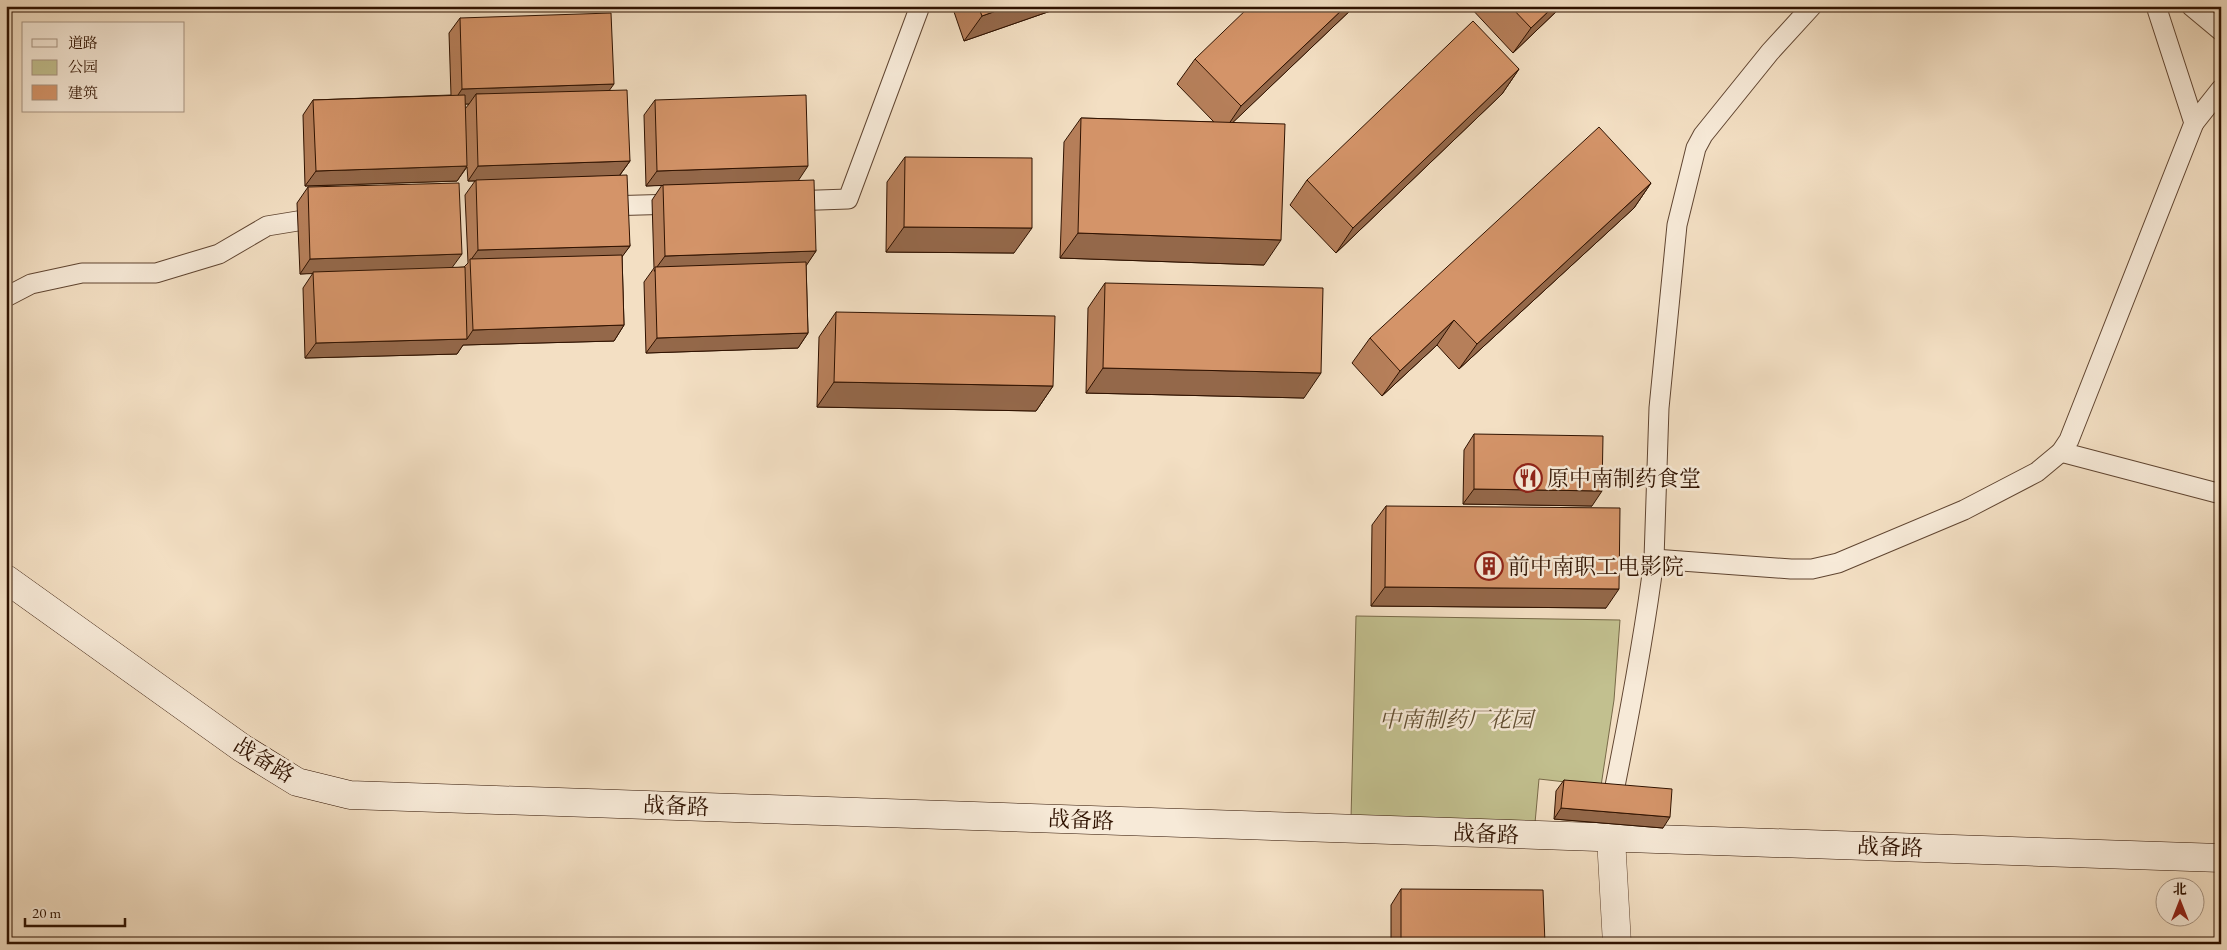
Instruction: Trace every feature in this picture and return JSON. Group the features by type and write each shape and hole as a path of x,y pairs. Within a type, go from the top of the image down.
{"street":[{"name":"战备路","path":"6,579 242,748 297,782 350,795 1611,831 2221,858"},
{"path":"1611,831 1617,944"}],"lane":[{"path":"768,202 848,199 920,6"},
{"path":"1613,796 1642,652 1654,559 1659,408 1668,312 1678,225 1696,148 1703,135 1746,82 1812,6"},
{"path":"2156,6 2194,123"},
{"path":"2191,6 2221,31"},
{"path":"1654,559 1812,569 1838,563 1999,492 2037,472 2061,452 2069,440 2194,123 2221,89"},
{"path":"588,206 698,203"},
{"path":"6,296 31,284 82,273 156,273 218,254 267,226 340,214"},
{"path":"2061,452 2221,494"}],"green space":[{"name":"中南制药厂花园","path":"1356,616 1620,620 1614,700 1601,786 1539,779 1535,823 1351,819"}],"building":[{"path":"978,6 1010,6 982,16"},
{"path":"1250,6 1346,6 1241,106 1195,59"},
{"path":"1510,6 1554,6 1531,28"},
{"path":"611,13 614,84 462,89 460,18"},
{"path":"1473,21 1519,69 1353,228 1307,180"},
{"path":"627,90 630,161 478,166 476,94"},
{"path":"465,95 467,166 316,171 313,100"},
{"path":"806,95 808,166 657,171 655,100"},
{"path":"1081,118 1285,124 1281,240 1078,233"},
{"path":"1599,127 1651,183 1477,344 1454,320 1400,371 1370,338"},
{"path":"905,157 1032,158 1032,228 904,227"},
{"path":"627,175 630,246 478,250 476,180"},
{"path":"814,180 816,251 665,256 663,185"},
{"path":"459,183 462,254 310,259 308,187"},
{"path":"622,255 624,325 473,330 470,259"},
{"path":"806,262 808,333 657,338 655,267"},
{"path":"465,267 467,339 316,343 313,272"},
{"path":"1105,283 1323,288 1321,373 1103,368"},
{"path":"836,312 1055,316 1053,386 834,382"},
{"name":"原中南制药食堂","path":"1474,434 1603,436 1602,491 1474,489"},
{"name":"前中南职工电影院","path":"1386,506 1620,508 1619,589 1385,587"},
{"path":"1564,780 1672,789 1670,817 1561,808"},
{"path":"1401,889 1543,890 1545,944 1401,944"}],"place":[{"name":"原中南制药食堂","path":"1528,478"},
{"name":"前中南职工电影院","path":"1489,566"}]}
